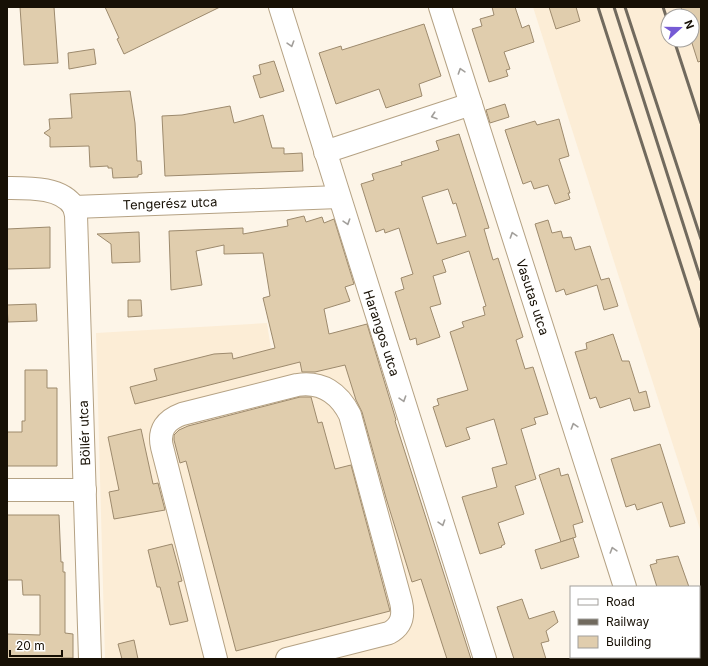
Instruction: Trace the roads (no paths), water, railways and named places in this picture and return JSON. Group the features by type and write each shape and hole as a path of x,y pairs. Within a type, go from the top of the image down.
{"street":[{"name":"Harangos utca","path":"280,7 485,659"},
{"name":"Vasutas utca","path":"440,7 625,586"},
{"path":"325,152 471,104"},
{"path":"7,188 40,190 57,193 71,201 74,207"},
{"name":"Tengerész utca","path":"74,207 339,197"},
{"name":"Böllér utca","path":"74,207 76,215 86,490 90,659"},
{"path":"216,659 162,447 162,431 167,422 182,414 297,385 312,384 325,388 337,396 350,415 403,613 400,623 389,633 287,659"},
{"path":"7,490 86,490"}],"railway":[{"path":"598,7 701,327"},
{"path":"614,7 701,280"},
{"path":"625,7 701,239"},
{"path":"677,48 701,123"}]}
